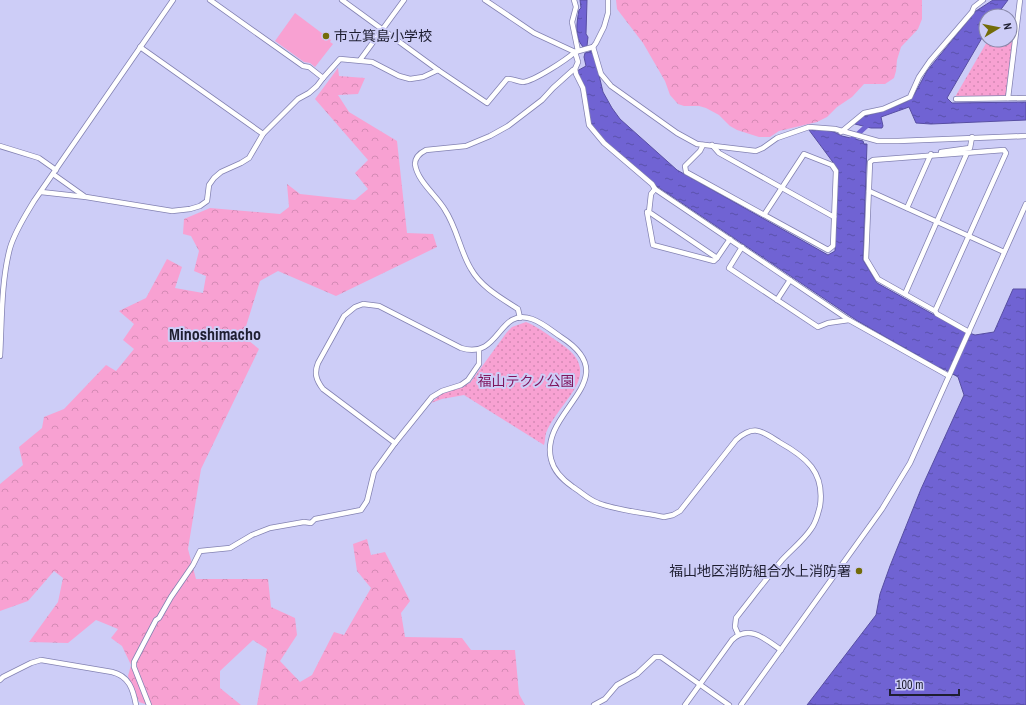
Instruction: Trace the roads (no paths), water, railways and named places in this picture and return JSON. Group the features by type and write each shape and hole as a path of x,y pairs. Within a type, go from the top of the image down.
{"street":[{"path":"0,356 5,275 10,247 18,227 173,0"},
{"path":"210,0 303,66 309,67 323,78"},
{"path":"342,0 438,70 487,103 508,79 522,82 530,80 566,60 576,52 593,47 604,27 608,13 608,0"},
{"path":"360,60 404,0"},
{"path":"485,0 534,33 576,52"},
{"path":"520,318 518,309 482,283 471,269 445,209 429,190 417,171 415,164 416,158 420,153 426,150 466,146 478,142 508,126 542,100 556,85 575,69 578,62 572,22 576,7 574,0"},
{"path":"843,132 864,113 883,109 910,96 930,61 972,12 974,7 983,0"},
{"path":"1008,98 1020,0"},
{"path":"140,47 263,134"},
{"path":"593,47 601,74 610,86 697,144 756,151 777,138 808,127 843,132 878,141 1026,136"},
{"path":"41,192 172,210 190,209 200,206 207,201 209,185 214,178 221,172 249,158 263,134 298,99 309,93 317,86 340,59 372,62 399,76 410,79 438,70"},
{"path":"575,69 583,88 586,112 591,128 604,143 652,184 655,189 849,320 949,374"},
{"path":"956,99 1026,98"},
{"path":"908,208 932,153 970,148 972,137"},
{"path":"703,145 700,151 685,166 686,172 764,216 828,250 832,246 836,170 832,165 804,154 764,216"},
{"path":"712,145 719,153 834,217"},
{"path":"0,146 39,158 86,197"},
{"path":"935,311 1006,152 1004,150 873,160 870,162 866,259 878,279 935,311 937,314 968,332"},
{"path":"905,294 967,153"},
{"path":"655,189 651,194 647,212 653,245 714,261 730,239"},
{"path":"869,191 1004,252"},
{"path":"741,705 882,509 910,463 1026,204"},
{"path":"648,212 717,258"},
{"path":"742,247 729,268 818,327 828,323 849,320"},
{"path":"777,300 790,280"},
{"path":"395,443 323,389 317,381 315,371 318,363 344,316 355,307 363,304 379,306 460,348 469,351 479,350 487,346 494,340 508,322 520,318 531,319 539,322 573,344 581,353 583,358 586,372 584,384 553,431 549,452 556,472 566,482 597,503 664,517 673,515 680,510 744,432 752,430 765,433 798,453 807,461 814,471 819,483 821,495 818,513 812,529 782,560 736,618 738,634"},
{"path":"149,705 134,667 134,662 156,620 159,618 171,597 193,565 200,551 230,548 252,535 270,528 304,522 311,523 315,519 361,510 367,502 374,472 395,443 432,397 442,391 461,385 468,380 479,364 479,350"},
{"path":"685,705 732,640 738,634 748,632 761,636 781,650"},
{"path":"594,705 606,699 617,685 637,674 655,657 661,656 729,705"},
{"path":"0,680 31,663 41,660 118,673 126,678 134,696 136,705"}],"water":[{"path":"580,0 587,0 586,34 588,37 587,46 583,47 577,34 579,10 581,8"},
{"path":"993,0 1008,0 1002,8 981,8"},
{"path":"978,10 978,45 947,98 952,103 1026,102 1026,120 931,124 916,123 909,107 881,117 882,128 871,128 855,124 864,116 884,111 908,101 914,95 927,71"},
{"path":"592,51 603,92 612,108 620,119 677,170 828,255 835,251 838,169 809,130 819,129 834,132 842,136 863,141 864,144 867,144 863,260 877,283 961,330 975,335 994,332 1013,289 1026,289 1026,705 807,705 876,615 880,594 890,566 921,489 964,395 958,377 944,369 943,370 856,320 655,185 604,141 590,124 584,85 577,74 577,71 586,66 584,57 585,53"}],"waterway":[{"path":"849,142 871,122"}],"place":[{"name":"市立箕島小学校","path":"326,36"},
{"name":"福山地区消防組合水上消防署","path":"859,571"}],"district":[{"name":"Minoshimacho","path":"215,334"}],"park label":[{"name":"福山テクノ公園","path":"526,381"}]}
